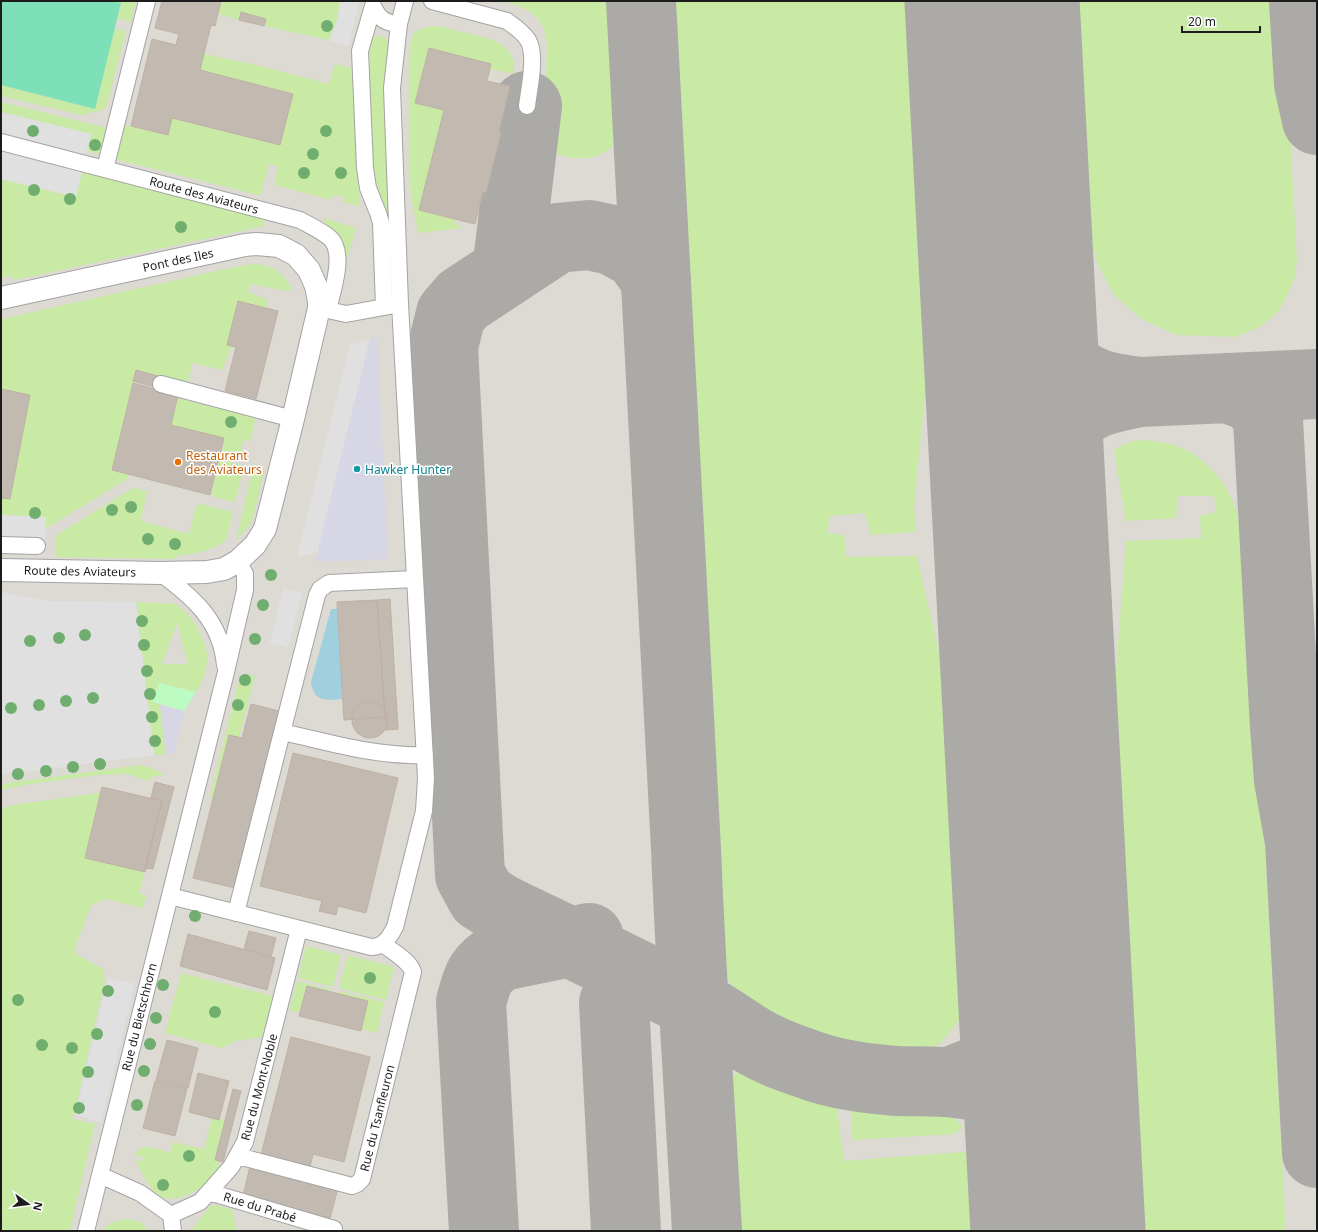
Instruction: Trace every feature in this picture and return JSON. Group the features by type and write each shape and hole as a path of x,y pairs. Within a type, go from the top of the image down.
{"street":[{"name":"Pont des Iles","path":"1,298 257,244 279,246 296,255 309,270 323,309"},
{"name":"Route des Aviateurs","path":"1,570 160,573 207,572 224,568 238,561 255,545 265,529 323,309"}],"lane":[{"path":"105,169 147,1"},
{"path":"170,896 371,947 377,947 383,944 388,939 395,927 424,811 426,778 400,304 392,88 399,24 405,1"},
{"path":"432,1 506,21 517,28 528,40 532,51 532,60 527,106"},
{"path":"384,307 381,224 368,188 365,168 360,51 373,6 377,15 384,21 399,24"},
{"name":"Route des Aviateurs","path":"1,142 300,220 330,238 334,244 337,254 337,274 323,309"},
{"path":"323,309 346,314 400,304"},
{"path":"161,384 293,419"},
{"path":"1,545 37,546"},
{"path":"226,672 245,590 245,574 238,561"},
{"path":"160,573 192,597 202,609 217,634 224,656 226,672"},
{"path":"236,913 317,595 320,589 328,583 415,579"},
{"name":"Rue du Bietschhorn","path":"86,1231 226,672"},
{"path":"282,732 367,751 393,755 425,755"},
{"name":"Rue du Mont-Noble","path":"171,1215 200,1202 231,1167 245,1142 299,929"},
{"name":"Rue du Tsanfleuron","path":"238,1156 352,1186 357,1184 362,1179 413,972 407,963 383,944"},
{"path":"100,1175 140,1193 171,1215 174,1231"},
{"name":"Rue du Prabé","path":"209,1192 334,1229"}],"shaded area":[{"path":"1,1 1317,1 1317,1231 1,1231"},
{"path":"340,1 389,1 359,2 349,46 329,40 337,21"},
{"path":"1,112 91,134 76,197 1,179"},
{"path":"377,336 388,559 315,562 370,339"},
{"path":"370,339 318,552 297,557 350,345"},
{"path":"1,515 46,517 45,539 1,537"},
{"path":"283,588 302,593 288,648 270,643"},
{"path":"1,592 47,601 136,602 154,755 1,775"},
{"path":"160,705 184,711 174,753 166,754"},
{"path":"108,978 135,984 101,1122 75,1115"}],"green space":[{"path":"1,1 111,1 121,3 95,109 1,85"},
{"path":"111,1 136,1 131,22 117,18 121,4"},
{"path":"221,1 340,1 340,3 337,21 329,40 264,26 266,19 241,12 239,20 218,14"},
{"path":"498,1 620,1 626,118 620,136 609,150 592,158 571,158 552,153 545,148 544,137 547,45 545,34 538,19 532,13 517,6"},
{"path":"660,1 914,1 931,328 914,508 916,532 871,535 865,513 829,516 828,533 844,535 846,557 917,556 952,711 968,1009 940,1044 902,1060 865,1058 827,1049 788,1032 752,1008 728,980 712,941 708,897"},
{"path":"1072,1 1283,1 1297,261 1295,277 1286,298 1278,312 1260,327 1235,337 1176,335 1140,318 1114,295 1098,265 1083,214"},
{"path":"439,26 481,36 503,46 512,57 514,74 490,69 487,81 510,86 499,131 501,133 486,193 483,193 476,220 456,215 454,223 463,228 418,233 409,184 409,49 414,32 426,27"},
{"path":"114,29 126,31 107,105 102,110 81,115 1,96 1,85 94,109"},
{"path":"374,36 379,36 389,40 385,73 384,105 390,226 383,225 383,203 368,157 365,53 369,42"},
{"path":"204,54 256,65 329,84 335,64 351,68 356,73 359,206 343,202 343,197 333,194 332,200 274,185 278,167 269,164 262,190 263,192 258,195 118,160 116,152 123,124 168,135 172,118 280,145 293,94 200,70"},
{"path":"1,102 108,128 102,155 87,151 91,134 1,112"},
{"path":"82,172 263,216 264,225 15,280 10,276 1,278 1,179 75,197"},
{"path":"323,218 356,228 346,262 344,248 340,238 334,230 323,221"},
{"path":"254,264 267,266 277,270 285,278 292,289 287,291 250,284 248,292 268,300 266,308 230,351 222,370 192,363 188,384 136,370 112,470 127,474 129,478 45,529 45,517 1,515 1,319 234,267"},
{"path":"177,399 256,418 250,441 243,440 241,450 248,452 245,457 227,453 222,449 224,438 171,425"},
{"path":"1139,440 1162,442 1184,449 1200,459 1215,473 1232,498 1240,522 1246,554 1253,634 1286,1231 1138,1231 1110,697 1114,695 1126,541 1201,538 1200,516 1216,512 1214,496 1178,496 1176,518 1126,521 1114,450 1126,443"},
{"path":"219,460 244,467 235,502 214,497 211,493"},
{"path":"254,469 264,471 253,518 248,527 236,540 252,472"},
{"path":"133,488 147,491 141,521 189,534 196,506 201,504 233,512 226,540 208,550 176,556 175,559 55,557 55,536"},
{"path":"136,602 176,604 187,614 200,632 207,654 206,671 196,692 159,683 153,702 160,705 166,754 154,755","holes":["177,623 188,664 162,664"]},
{"path":"246,674 255,676 239,737 229,735 213,798 210,796 240,676"},
{"path":"159,683 196,692 184,711 153,702"},
{"path":"140,765 157,770 164,776 154,776 147,781 128,774 98,775 30,784 1,790 1,785 7,783"},
{"path":"100,793 85,858 145,872 139,893 146,895 143,908 106,899 91,905 74,951 79,956 103,969 105,981 73,1119 95,1124 70,1231 1,1231 1,809 12,805"},
{"path":"306,946 341,955 333,987 298,978"},
{"path":"348,955 394,967 386,1000 339,988"},
{"path":"181,973 277,997 267,1031 264,1035 258,1038 235,1041 222,1048 165,1033"},
{"path":"297,981 332,990 332,992 307,986 300,1013 289,1010"},
{"path":"339,991 384,1002 377,1033 361,1029 368,1001 338,994"},
{"path":"759,1067 835,1093 844,1161 963,1152 976,1156 980,1231 725,1231 719,1098 724,1081 744,1069"},
{"path":"850,1096 930,1109 954,1118 963,1127 954,1134 852,1140"},
{"path":"212,1118 225,1120 215,1160 220,1161 218,1169 213,1177 205,1184 187,1195 168,1199 160,1196 152,1189 135,1160 143,1161 144,1159 135,1155 138,1150 141,1148 151,1147 170,1153 173,1142 204,1149"},
{"path":"211,1205 232,1209 237,1231 192,1231"},
{"path":"130,1219 142,1223 148,1231 103,1231 111,1223"}],"water":[{"path":"331,609 338,609 343,699 326,700 315,694 311,682"}],"building":[{"path":"162,1 221,1 215,26 211,25 200,70 293,94 280,145 172,118 168,135 131,126 152,39 176,45 179,34 155,28"},
{"path":"241,12 266,19 264,26 239,20"},
{"path":"429,48 491,64 487,81 510,86 499,131 501,133 486,193 483,192 475,224 419,210 444,110 415,103"},
{"path":"238,301 278,311 256,399 225,391 236,347 227,345"},
{"path":"136,370 158,376 155,387 133,381"},
{"path":"133,383 178,395 171,425 224,438 210,495 112,470"},
{"path":"1,389 30,395 10,499 1,498"},
{"path":"390,599 398,729 386,730 377,600"},
{"path":"377,600 385,717 344,720 337,602"},
{"path":"370,702 383,707 388,720 383,733 370,738 357,733 352,720 357,707"},
{"path":"251,704 279,711 235,888 193,878 229,735 242,738"},
{"path":"293,753 398,778 366,913 338,906 336,915 319,911 322,901 260,886"},
{"path":"155,782 174,787 153,869 145,868 162,801 151,798"},
{"path":"102,787 162,801 145,872 85,858"},
{"path":"249,931 276,938 271,957 244,949"},
{"path":"188,934 275,958 267,990 180,966"},
{"path":"307,986 368,1001 361,1031 299,1016"},
{"path":"291,1037 370,1057 344,1162 313,1154 310,1167 261,1155"},
{"path":"167,1040 198,1048 188,1088 156,1080"},
{"path":"198,1073 229,1081 219,1120 189,1112"},
{"path":"155,1081 187,1089 175,1136 143,1128"},
{"path":"233,1089 241,1091 223,1162 215,1160"},
{"path":"250,1166 338,1188 330,1218 243,1196"}],"taxiway":[{"path":"641,1 690,944 707,1231"},
{"path":"1304,1 1309,84 1317,120"},
{"path":"507,271 527,106"},
{"path":"1005,229 1014,288 1026,320 1053,354 1076,373 1088,380 1101,385 1140,392 1317,384"},
{"path":"656,279 638,254 612,240 589,235 557,238 463,300 451,314 443,346 470,875 482,897 501,909 700,1007 764,1047 779,1054 828,1071 848,1075 897,1081 949,1082 975,1086 1000,1095 1028,1115 1041,1133 1055,1165"},
{"path":"1227,388 1247,395 1261,405 1268,420 1289,780 1300,842 1317,1153"},
{"path":"1024,575 1023,538 1025,491 1036,460 1050,438 1069,420 1079,413 1096,403 1140,392"},
{"path":"484,1231 471,1002 478,980 488,965 502,956 589,938"},
{"path":"950,1082 976,1072 991,1064 1004,1054 1025,1031 1037,1013 1046,989"},
{"path":"614,1003 626,1231"}],"runway":[{"path":"992,1 1058,1231"}],"place":[{"name":"Restaurant des Aviateurs","path":"178,462"},
{"name":"Hawker Hunter","path":"357,469"}]}
